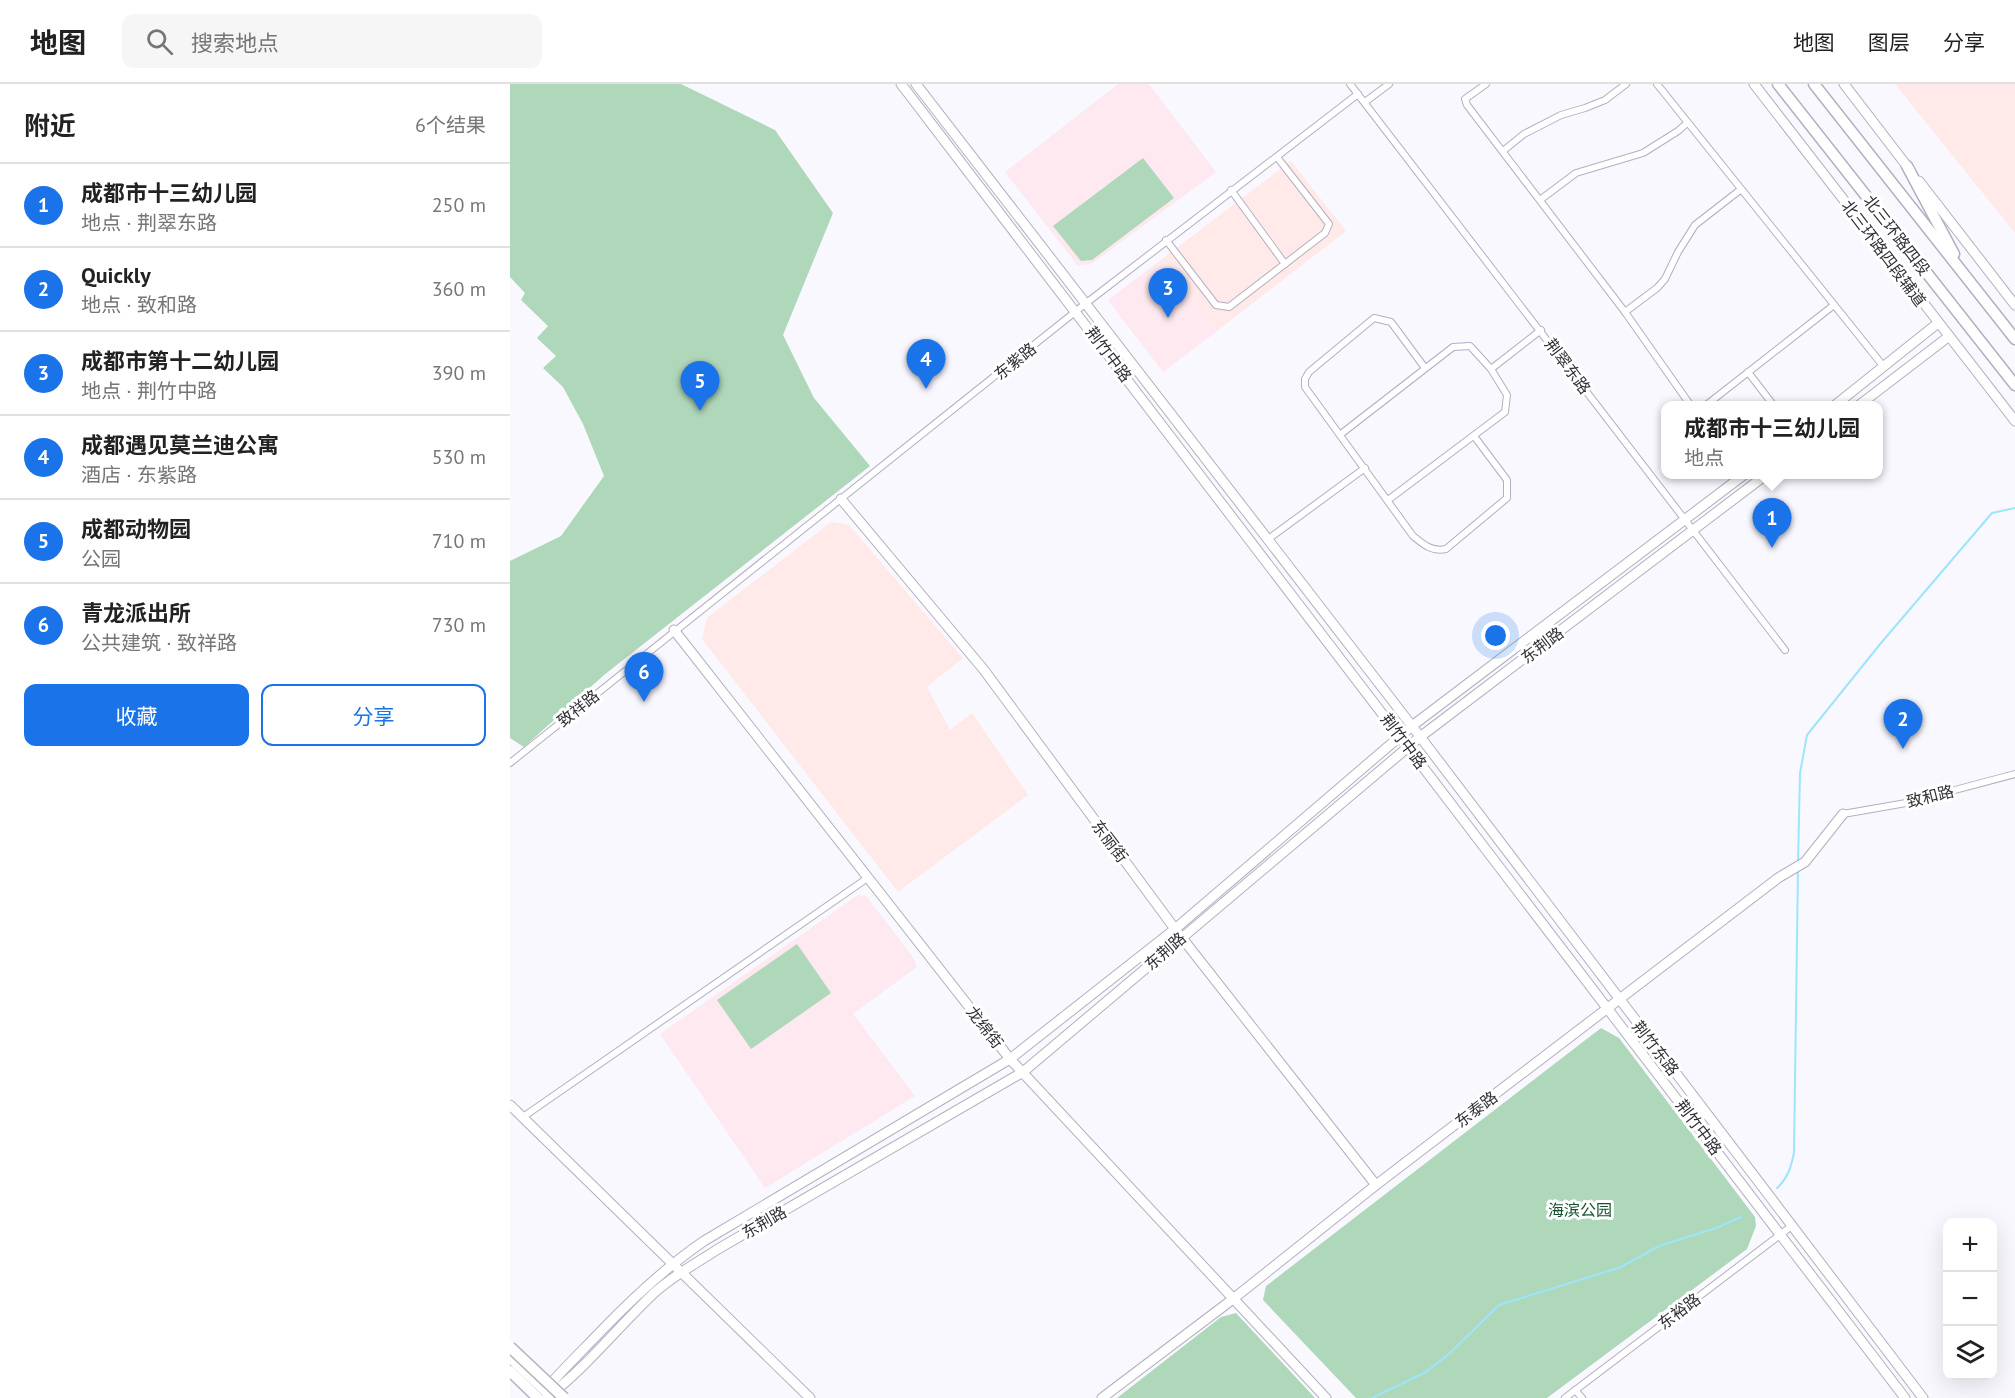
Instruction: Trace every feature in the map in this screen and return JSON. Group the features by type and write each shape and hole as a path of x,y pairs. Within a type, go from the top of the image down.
{"highway":[{"name":"北三环路四段","path":"1778,84 2015,385"},
{"name":"北三环路四段","path":"1814,84 2015,339"},
{"path":"1907,166 1967,279"},
{"path":"510,1347 564,1398"},
{"path":"510,1371 545,1396"}],"street":[{"name":"荆竹中路","path":"901,84 1905,1398"},
{"name":"荆竹中路","path":"915,84 1412,726"},
{"name":"荆翠东路","path":"1350,84 1785,650"},
{"path":"1365,102 1389,84"},
{"path":"1485,84 1465,99 1467,105 1625,312 1688,401"},
{"path":"1503,151 1524,134 1561,115 1605,100 1626,84"},
{"path":"1657,84 1884,367"},
{"name":"北三环路四段辅道","path":"1754,84 2015,422"},
{"path":"1844,84 2015,305"},
{"name":"东紫路","path":"675,630 1166,240 1358,94"},
{"path":"1540,200 1575,173 1643,153 1687,123"},
{"path":"1166,240 1216,305 1229,307 1286,264 1325,233 1329,224 1276,157"},
{"path":"1231,190 1286,264"},
{"path":"1625,312 1657,288 1665,279 1695,225 1740,190"},
{"path":"1710,401 1834,306"},
{"path":"1425,368 1391,322 1374,318 1309,372 1305,379 1305,387 1413,536 1436,551 1446,549 1507,498 1507,480 1474,436"},
{"path":"1839,401 1938,324"},
{"path":"1491,369 1541,330"},
{"path":"1863,401 1948,337"},
{"path":"1341,434 1453,347 1470,346 1491,369 1507,395 1505,412 1388,500"},
{"path":"1748,372 1771,401"},
{"path":"1267,540 1365,468"},
{"name":"东荆路","path":"545,1396 560,1373 648,1284 672,1263 704,1241 1010,1059 1175,929 1412,726 1739,479"},
{"name":"东荆路","path":"545,1396 567,1382 655,1292 682,1272 1023,1072 1420,737 1760,479"},
{"name":"东丽街","path":"841,499 984,670 1175,929 1376,1185"},
{"name":"致祥路","path":"510,763 675,630"},
{"name":"龙绵街","path":"675,630 1010,1059 1326,1398"},
{"name":"荆竹东路","path":"1412,726 1923,1398"},
{"name":"致和路","path":"1843,814 1906,803 2015,774"},
{"name":"东泰路","path":"1102,1398 1233,1299 1376,1185 1619,998 1805,862 1843,814"},
{"path":"523,1117 868,877"},
{"path":"510,1105 810,1398"},
{"name":"东裕路","path":"1565,1398 1793,1225"},
{"path":"510,1358 545,1396"},
{"path":"1575,1390 1582,1398"}],"shaded area":[{"path":"1118,84 1149,84 1216,172 1093,263 1078,266 1005,172"},
{"path":"1895,84 2015,84 2015,233"},
{"path":"1291,161 1346,231 1217,331 1162,259"},
{"path":"1162,259 1217,331 1163,372 1108,300"},
{"path":"831,522 849,525 963,658 927,687 950,730 972,713 1028,795 898,892 702,639 707,618"},
{"path":"858,895 866,896 913,957 917,967 853,1014 915,1096 765,1188 660,1034"}],"green space":[{"path":"510,84 681,84 775,130 833,213 783,335 814,398 870,466 604,675 524,747 510,738 510,561 561,536 604,476 583,424 563,387 543,368 556,356 537,338 548,326 521,300 525,293 510,277"},
{"path":"1143,158 1174,198 1092,260 1081,261 1053,226"},
{"path":"797,944 831,993 751,1049 717,1000"},
{"name":"海滨公园","path":"1601,1028 1619,1038 1755,1217 1756,1226 1747,1249 1547,1398 1356,1398 1263,1300 1266,1286"},
{"path":"1236,1313 1315,1398 1117,1398 1221,1317"}],"waterway":[{"path":"1798,863 1800,773 1807,735 1881,643 1992,513 2015,508"},
{"path":"1777,1188 1788,1172 1794,1153 1798,869"},
{"path":"1372,1398 1426,1372 1449,1354 1499,1305 1621,1267 1659,1246 1716,1228 1741,1217"}],"place":[{"name":"成都市第十二幼儿园","path":"1168,318"},
{"name":"成都遇见莫兰迪公寓","path":"926,389"},
{"name":"成都动物园","path":"700,411"},
{"name":"成都市十三幼儿园","path":"1772,548"},
{"name":"青龙派出所","path":"644,702"},
{"name":"Quickly","path":"1903,749"}]}
